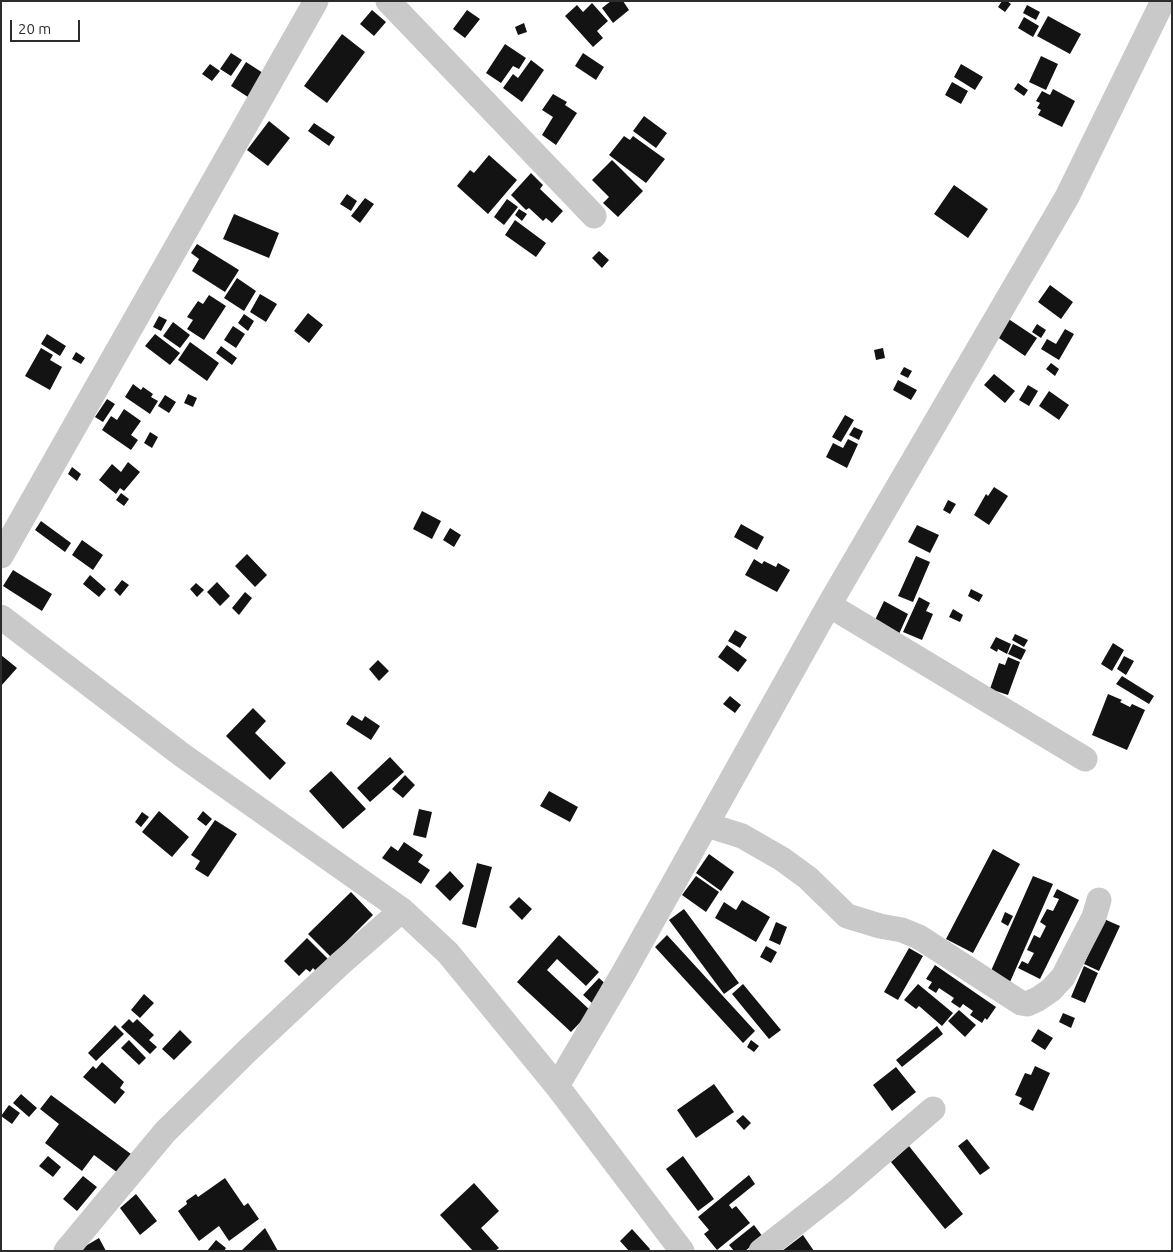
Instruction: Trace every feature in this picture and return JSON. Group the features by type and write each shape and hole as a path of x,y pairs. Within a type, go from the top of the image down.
{"street":[{"path":"1,556 316,1"},
{"path":"388,1 594,216"},
{"path":"557,1086 707,825 828,605 1067,198 1163,1"},
{"path":"828,605 1085,759"},
{"path":"1,617 182,756 402,910 448,953 557,1086 682,1251"},
{"path":"707,825 742,836 782,859 808,878 847,916 880,926 902,930 919,937 1021,1003 1027,1004 1038,999 1051,990 1063,977 1094,917 1099,900"},
{"path":"66,1251 165,1132 254,1044 340,964 402,910"},
{"path":"762,1251 840,1189 933,1109"}],"building":[{"path":"611,1 623,1 629,10 613,23 602,8"},
{"path":"1002,1 1007,1 1011,4 1005,12 998,7"},
{"path":"592,3 608,21 597,31 603,38 593,47 565,16 577,5 583,12"},
{"path":"1027,5 1040,12 1036,20 1023,13"},
{"path":"372,10 386,22 374,36 360,24"},
{"path":"467,10 480,19 465,38 453,29"},
{"path":"1048,16 1081,34 1070,54 1037,36"},
{"path":"1024,17 1039,26 1033,37 1018,28"},
{"path":"524,23 527,32 518,35 515,27"},
{"path":"342,34 365,52 327,103 304,86"},
{"path":"505,44 526,58 519,69 513,66 501,83 486,73"},
{"path":"231,53 242,60 231,76 220,69"},
{"path":"583,53 604,67 596,80 575,66"},
{"path":"1041,56 1058,64 1046,90 1029,82"},
{"path":"531,60 544,70 522,102 503,88 513,74 518,78"},
{"path":"246,62 263,73 248,97 231,86"},
{"path":"210,64 220,71 212,81 202,74"},
{"path":"961,64 983,77 975,90 954,77"},
{"path":"952,82 968,91 961,104 945,95"},
{"path":"1018,83 1028,90 1024,96 1014,89"},
{"path":"1053,89 1075,101 1062,127 1038,115 1041,110 1037,108 1040,103 1036,101 1042,91 1050,95"},
{"path":"553,94 567,102 565,105 577,113 556,145 542,135 553,117 542,110"},
{"path":"644,116 667,133 656,148 633,131"},
{"path":"269,121 290,138 268,166 247,150"},
{"path":"314,123 335,137 329,146 308,131"},
{"path":"624,136 630,140 633,136 665,159 646,183 609,155"},
{"path":"489,155 517,180 488,214 457,186 470,170 474,173"},
{"path":"612,160 643,191 618,217 603,203 609,197 592,180"},
{"path":"531,173 543,185 540,189 563,211 552,223 546,218 543,221 529,208 526,210 511,195"},
{"path":"954,185 988,209 968,238 934,214"},
{"path":"347,194 357,201 351,211 340,204"},
{"path":"365,198 374,204 360,223 351,216"},
{"path":"507,199 518,207 504,225 494,217"},
{"path":"519,209 527,214 522,221 515,215"},
{"path":"234,214 279,233 269,258 223,239"},
{"path":"515,220 546,243 536,257 505,235"},
{"path":"197,244 239,270 225,292 192,271 199,259 191,253"},
{"path":"599,251 609,260 602,268 592,258"},
{"path":"237,278 256,291 244,311 224,298"},
{"path":"1050,285 1073,302 1061,319 1038,302"},
{"path":"260,294 277,304 266,322 250,312"},
{"path":"209,295 226,306 204,340 187,329 193,320 187,317 198,301 203,304"},
{"path":"308,313 323,325 309,343 294,331"},
{"path":"244,314 254,321 248,331 238,323"},
{"path":"159,316 167,320 161,331 153,327"},
{"path":"1007,318 1037,338 1025,356 996,336"},
{"path":"173,322 190,335 180,348 163,336"},
{"path":"1037,324 1046,330 1041,338 1032,332"},
{"path":"233,326 245,334 236,348 224,340"},
{"path":"1065,329 1074,334 1059,360 1041,349 1047,339 1056,344"},
{"path":"47,334 66,346 60,356 41,344"},
{"path":"155,334 180,353 170,365 145,346"},
{"path":"190,342 219,363 207,381 178,360"},
{"path":"221,346 237,358 232,365 216,353"},
{"path":"41,348 53,355 50,360 62,367 50,390 25,376"},
{"path":"883,348 885,358 876,360 874,350"},
{"path":"76,352 85,358 81,364 72,359"},
{"path":"1051,363 1059,369 1055,376 1046,369"},
{"path":"904,367 912,371 908,378 900,374"},
{"path":"994,374 1015,391 1005,403 984,385"},
{"path":"898,380 917,390 911,400 893,390"},
{"path":"133,384 141,390 143,387 153,394 151,397 158,401 150,414 125,397"},
{"path":"1028,385 1038,391 1029,406 1019,400"},
{"path":"1049,391 1069,405 1059,420 1039,406"},
{"path":"188,394 197,398 193,407 184,403"},
{"path":"165,395 176,402 169,413 158,406"},
{"path":"107,399 115,404 103,422 95,417"},
{"path":"124,409 141,421 131,435 138,440 131,450 102,430 111,416 117,420"},
{"path":"845,415 854,420 841,442 832,437"},
{"path":"854,427 863,431 859,440 849,435"},
{"path":"150,432 158,437 152,448 144,443"},
{"path":"848,439 858,444 847,468 826,457 833,443 843,448"},
{"path":"128,462 140,472 124,491 120,488 116,494 99,480 112,464 121,472"},
{"path":"72,467 81,474 77,481 68,474"},
{"path":"994,487 1008,496 989,525 974,515 986,494 988,496"},
{"path":"121,493 129,499 124,506 116,500"},
{"path":"948,500 956,504 950,514 943,510"},
{"path":"422,511 441,521 432,539 413,529"},
{"path":"41,521 71,543 65,552 35,530"},
{"path":"741,524 764,537 757,550 734,537"},
{"path":"917,525 939,535 930,553 908,542"},
{"path":"450,528 461,535 454,547 443,540"},
{"path":"82,540 103,555 93,570 72,555"},
{"path":"247,554 267,575 255,587 235,566"},
{"path":"916,556 930,562 913,602 898,596"},
{"path":"754,559 762,564 764,561 776,567 778,563 790,570 777,592 745,575"},
{"path":"13,570 52,594 42,611 3,586"},
{"path":"90,575 106,589 99,597 83,584"},
{"path":"122,580 129,585 120,596 114,590"},
{"path":"217,582 230,596 220,606 207,592"},
{"path":"196,583 204,590 197,597 190,589"},
{"path":"971,589 983,595 979,602 968,596"},
{"path":"245,592 252,598 239,615 232,608"},
{"path":"919,597 930,603 926,611 933,614 922,640 903,632"},
{"path":"884,601 908,614 899,634 874,622"},
{"path":"953,609 963,615 960,622 949,617"},
{"path":"735,630 747,637 740,648 728,641"},
{"path":"1015,634 1028,640 1024,647 1012,640"},
{"path":"996,637 1011,644 1007,654 998,649 997,652 990,648"},
{"path":"1113,643 1124,650 1112,671 1101,664"},
{"path":"1013,644 1026,650 1021,660 1008,654"},
{"path":"727,645 747,660 738,672 718,657"},
{"path":"1,655 17,668 1,686"},
{"path":"1124,656 1134,661 1126,675 1117,669"},
{"path":"1008,657 1020,662 1008,695 990,689 999,663 1005,665"},
{"path":"378,660 389,671 379,681 369,669"},
{"path":"1122,676 1154,696 1149,704 1116,684"},
{"path":"1108,694 1122,700 1120,702 1130,707 1132,704 1145,710 1127,750 1092,735"},
{"path":"730,696 741,705 735,713 723,704"},
{"path":"253,708 266,721 255,733 286,763 270,780 226,736"},
{"path":"352,715 362,721 365,716 380,726 371,740 346,724"},
{"path":"390,757 404,772 370,802 357,788"},
{"path":"331,771 366,809 343,829 309,791"},
{"path":"405,775 415,785 403,798 392,789"},
{"path":"549,791 578,807 570,822 540,806"},
{"path":"419,809 432,812 426,838 413,835"},
{"path":"159,811 189,837 172,857 142,832"},
{"path":"203,811 212,819 206,826 197,819"},
{"path":"142,812 149,817 141,827 135,822"},
{"path":"215,820 237,834 208,877 195,869 200,861 191,855"},
{"path":"404,842 423,855 418,862 430,870 421,884 382,858 391,846 398,851"},
{"path":"993,849 1020,864 973,953 946,939"},
{"path":"709,854 734,872 721,891 696,873"},
{"path":"477,863 492,867 476,928 462,924"},
{"path":"450,871 464,886 450,901 435,886"},
{"path":"696,876 719,892 706,912 682,895"},
{"path":"1033,876 1053,884 1010,982 990,973"},
{"path":"1057,889 1079,900 1040,979 1018,968 1022,961 1028,964 1034,953 1027,950 1034,935 1040,938 1046,926 1040,922 1047,909 1053,911 1059,899 1053,897"},
{"path":"351,892 373,915 331,957 308,934"},
{"path":"519,897 532,909 522,920 509,907"},
{"path":"742,900 770,917 756,942 715,918 724,902 736,910"},
{"path":"684,909 739,983 724,994 669,920"},
{"path":"1005,912 1013,916 1008,926 1001,922"},
{"path":"1104,919 1120,926 1099,971 1084,964"},
{"path":"776,922 787,927 780,945 769,940"},
{"path":"559,935 599,972 586,986 557,959 547,970 591,1011 571,1032 517,982"},
{"path":"667,935 755,1031 743,1043 655,947"},
{"path":"307,938 329,960 317,972 313,968 310,972 306,969 299,976 284,961"},
{"path":"766,946 777,952 771,963 760,957"},
{"path":"909,948 923,956 898,1000 884,992"},
{"path":"935,965 996,1007 987,1020 985,1018 982,1023 970,1015 973,1011 963,1004 960,1008 951,1002 954,998 939,988 936,993 928,988 932,982 926,979"},
{"path":"1084,966 1098,973 1085,1003 1071,997"},
{"path":"599,978 608,986 593,1004 583,995"},
{"path":"743,984 781,1030 769,1039 732,994"},
{"path":"918,984 953,1013 942,1026 919,1006 916,1009 904,1000"},
{"path":"144,994 154,1003 140,1018 131,1010"},
{"path":"959,1010 976,1025 965,1037 948,1021"},
{"path":"1063,1013 1075,1018 1071,1028 1059,1022"},
{"path":"129,1019 133,1023 137,1019 154,1035 149,1040 157,1047 150,1054 121,1027"},
{"path":"115,1025 124,1034 96,1061 88,1053"},
{"path":"937,1026 943,1034 902,1067 896,1060"},
{"path":"1038,1029 1053,1038 1045,1050 1031,1041"},
{"path":"180,1030 192,1042 174,1060 162,1049"},
{"path":"129,1040 146,1058 139,1065 121,1048"},
{"path":"751,1040 759,1046 754,1052 747,1047"},
{"path":"102,1062 124,1082 120,1088 125,1092 115,1104 83,1077 93,1066 96,1069"},
{"path":"1035,1066 1050,1073 1033,1111 1019,1104 1022,1098 1015,1095 1025,1073 1031,1075"},
{"path":"896,1067 916,1092 892,1111 873,1085"},
{"path":"714,1084 734,1112 696,1138 677,1110"},
{"path":"21,1094 37,1108 29,1117 13,1103"},
{"path":"51,1095 131,1154 118,1173 94,1155 82,1171 45,1143 59,1124 40,1109"},
{"path":"9,1105 20,1113 12,1124 1,1116"},
{"path":"743,1115 751,1123 744,1130 736,1121"},
{"path":"967,1139 990,1168 980,1175 958,1146"},
{"path":"909,1146 963,1214 945,1229 891,1162"},
{"path":"48,1156 61,1167 53,1177 39,1166"},
{"path":"683,1156 714,1199 698,1211 666,1169"},
{"path":"749,1175 755,1184 729,1205 732,1209 736,1206 750,1223 717,1250 704,1234 709,1230 698,1217"},
{"path":"83,1176 97,1187 77,1211 63,1199"},
{"path":"225,1178 244,1206 248,1203 259,1219 229,1241 219,1226 199,1241 178,1211 187,1204 186,1201 196,1194 198,1197"},
{"path":"474,1183 499,1211 481,1228 499,1248 495,1251 473,1251 440,1215"},
{"path":"136,1194 157,1221 140,1235 120,1208"},
{"path":"754,1225 763,1237 745,1251 734,1251 729,1245"},
{"path":"265,1228 278,1251 241,1251"},
{"path":"632,1229 650,1249 649,1251 629,1251 620,1241"},
{"path":"803,1235 814,1251 782,1251"},
{"path":"99,1238 106,1251 77,1251"},
{"path":"216,1240 226,1248 224,1251 207,1251"}]}
